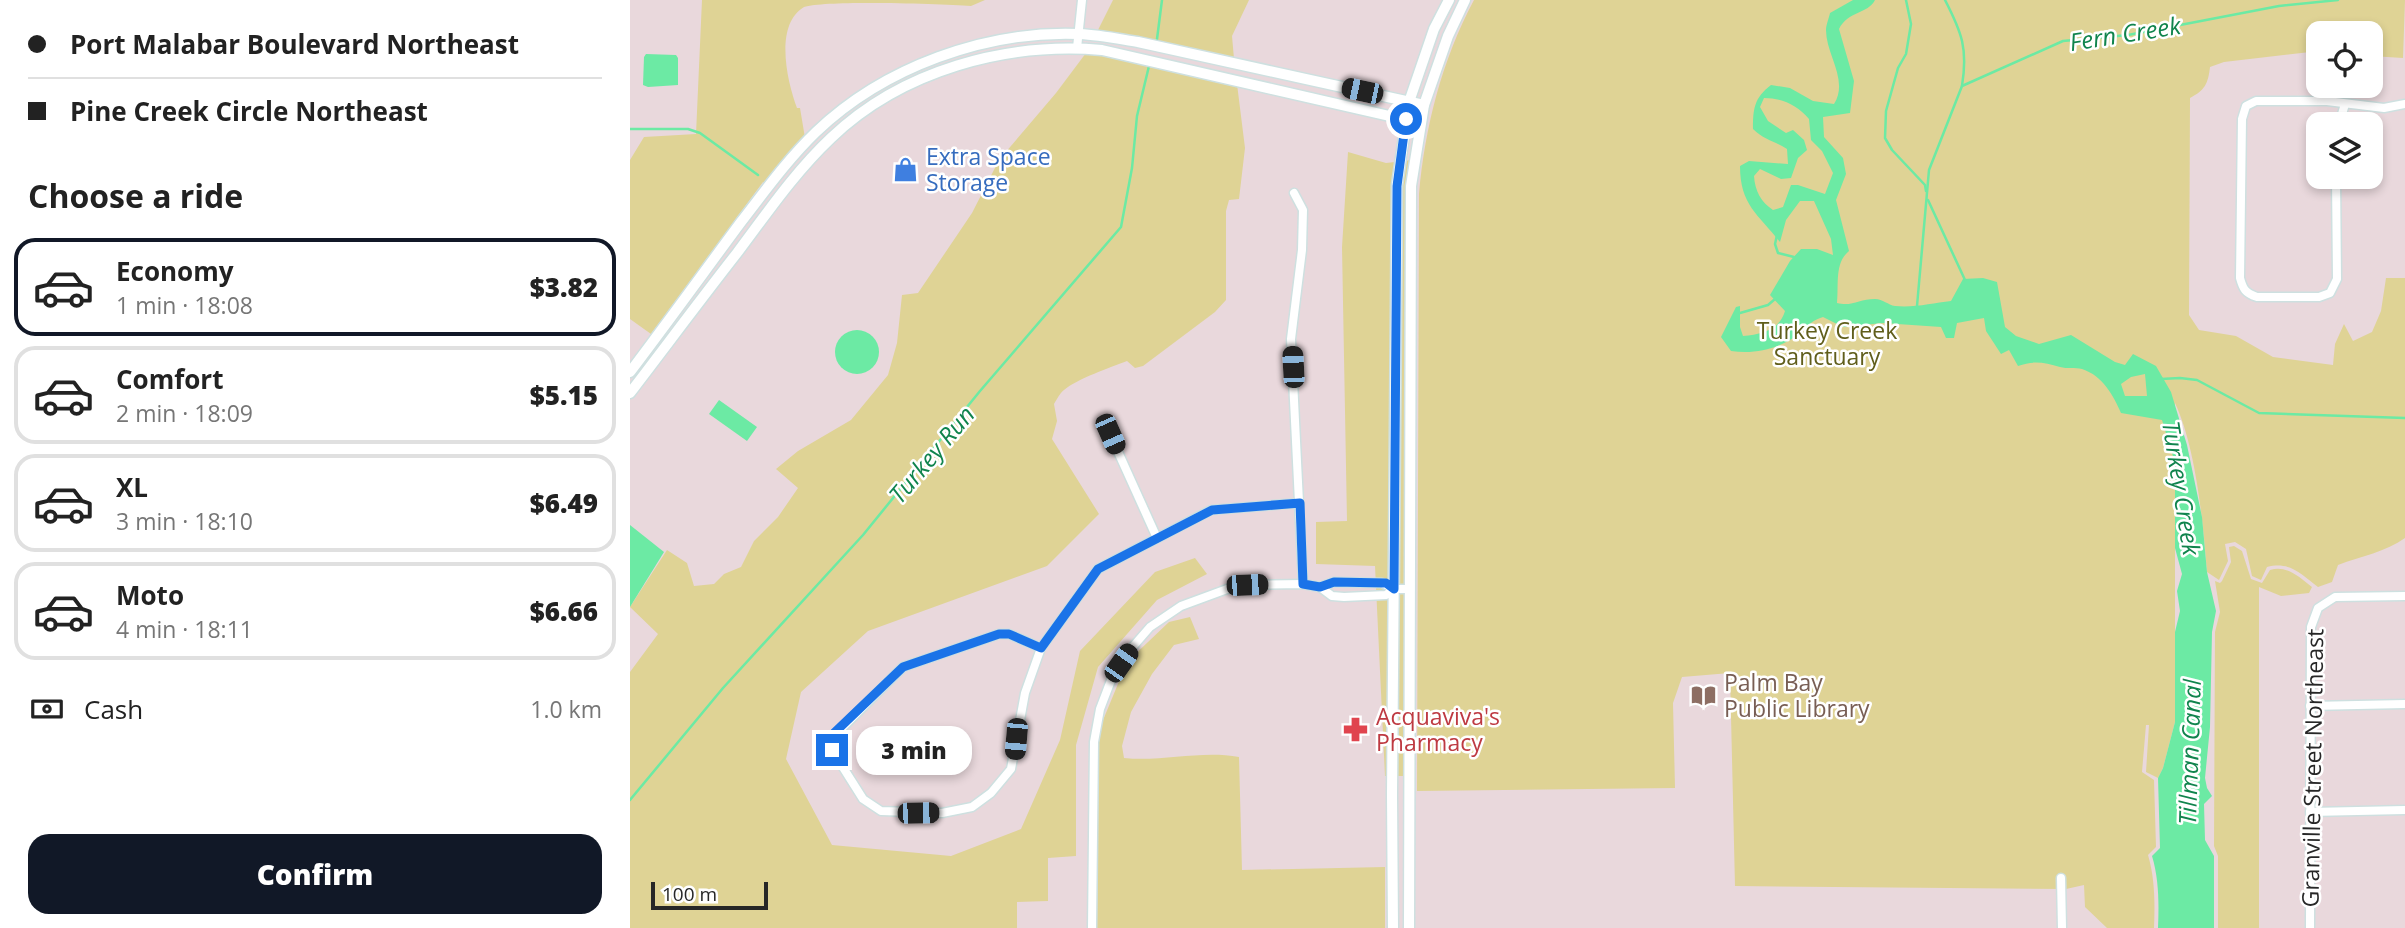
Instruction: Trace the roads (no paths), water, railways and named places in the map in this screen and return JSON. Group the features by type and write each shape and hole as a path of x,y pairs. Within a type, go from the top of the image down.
{"street":[{"path":"1077,48 1082,0"},
{"path":"1394,928 1397,186 1409,102 1434,29 1449,0"},
{"path":"1409,928 1411,186 1424,105 1447,36 1465,0"},
{"path":"1434,29 1447,36"},
{"path":"630,372 782,168 817,131 847,106 883,82 918,65 966,48 1007,39 1079,34 1138,41 1424,105"},
{"path":"630,393 796,174 833,136 857,116 919,80 969,61 1005,54 1077,48 1135,56 1420,123"},
{"path":"2336,189 2337,279 2330,293 2319,297 2257,297 2248,294 2240,278 2242,112 2246,106 2256,101 2326,101 2384,108 2405,104"},
{"path":"2343,112 2345,104"},
{"path":"1294,193 1303,209 1302,250 1291,340 1303,584"},
{"path":"1110,434 1157,538"},
{"path":"1041,648 1009,634 999,634 910,663 895,673 833,734 830,744 863,799 881,811 942,813 972,807 991,793 1008,775 1013,763 1025,693 1041,648 1098,569 1212,510 1300,503"},
{"path":"1320,587 1334,582 1386,583 1394,589"},
{"path":"1092,928 1094,742 1100,709 1113,675 1150,627 1181,606 1238,585 1303,584 1320,587 1332,596 1344,597 1386,595 1394,589 1410,589"},
{"name":"Granville Street Northeast","path":"2310,928 2311,627 2318,608 2335,597 2405,596"},
{"path":"2310,706 2405,704"},
{"path":"2310,812 2405,810"},
{"path":"1393,864 1409,864"},
{"path":"2061,878 2062,928"}],"water":[{"name":"Tillman Canal","path":"1853,0 1875,0 1868,8 1847,19 1839,29 1854,81 1850,113 1823,117 1824,137 1843,158 1846,174 1836,200 1849,251 1839,268 1837,303 1875,299 1895,306 1909,306 1951,301 1963,279 1983,278 1997,282 2005,327 2016,336 2039,344 2071,335 2115,362 2125,365 2133,354 2156,366 2171,392 2187,445 2202,517 2207,572 2216,611 2212,632 2210,727 2205,778 2212,796 2204,804 2205,840 2214,856 2214,928 2158,928 2158,892 2152,856 2160,848 2158,778 2175,722 2175,632 2180,611 2177,591 2182,574 2175,548 2175,463 2162,420 2121,413 2111,393 2101,381 2082,369 2039,363 2018,366 2009,350 2001,354 1986,331 1984,318 1957,323 1954,338 1946,338 1941,327 1883,323 1843,327 1823,317 1781,345 1765,350 1731,351 1721,337 1736,307 1740,306 1743,336 1763,332 1778,323 1785,311 1770,295 1790,261 1801,249 1817,249 1833,255 1831,239 1814,201 1800,201 1786,220 1780,242 1747,200 1740,166 1749,161 1788,164 1787,149 1753,129 1756,104 1771,85 1790,88 1813,101 1834,104 1839,86 1827,39 1826,28 1830,13","holes":["1764,98 1789,103 1809,119 1811,140 1822,151 1833,173 1825,194 1791,185 1783,207 1773,210 1759,196 1754,176 1760,169 1781,179 1791,178 1798,158 1807,150 1804,140 1793,130 1786,133 1768,121 1760,107","2145,374 2147,396 2125,396 2121,384 2131,377"]},
{"path":"646,54 676,55 678,85 643,85"},
{"path":"857,330 872,337 879,352 872,367 857,374 842,367 835,352 842,337"},
{"path":"719,400 757,427 747,441 709,414"},
{"path":"630,525 664,552 630,607"}],"waterway":[{"name":"Turkey Run","path":"1157,39 1162,0"},
{"path":"1906,0 1911,24 1906,54 1898,68 1886,111 1885,138 1892,150 1925,185 1926,191"},
{"name":"Fern Creek","path":"1945,0 1956,22 1964,51 1962,86"},
{"name":"Fern Creek","path":"1917,306 1929,170 1962,86 2063,41 2128,35 2279,6 2338,0"},
{"name":"Turkey Run","path":"630,800 723,688 863,535 980,391 1121,227 1132,168 1137,116 1149,66"},
{"path":"630,129 688,129 700,133 758,175"},
{"path":"1928,200 1965,280"},
{"name":"Turkey Creek","path":"1777,235 1775,244 1778,253 1794,257"},
{"name":"Turkey Creek","path":"1740,313 1768,305 1775,299"},
{"path":"2161,379 2197,380 2259,413 2405,418"}],"place":[{"name":"Extra Space Storage","path":"906,169"},
{"name":"Palm Bay Public Library","path":"1704,695"},
{"name":"Acquaviva's Pharmacy","path":"1356,729"}],"park label":[{"name":"Turkey Creek Sanctuary","path":"1827,343"}]}
